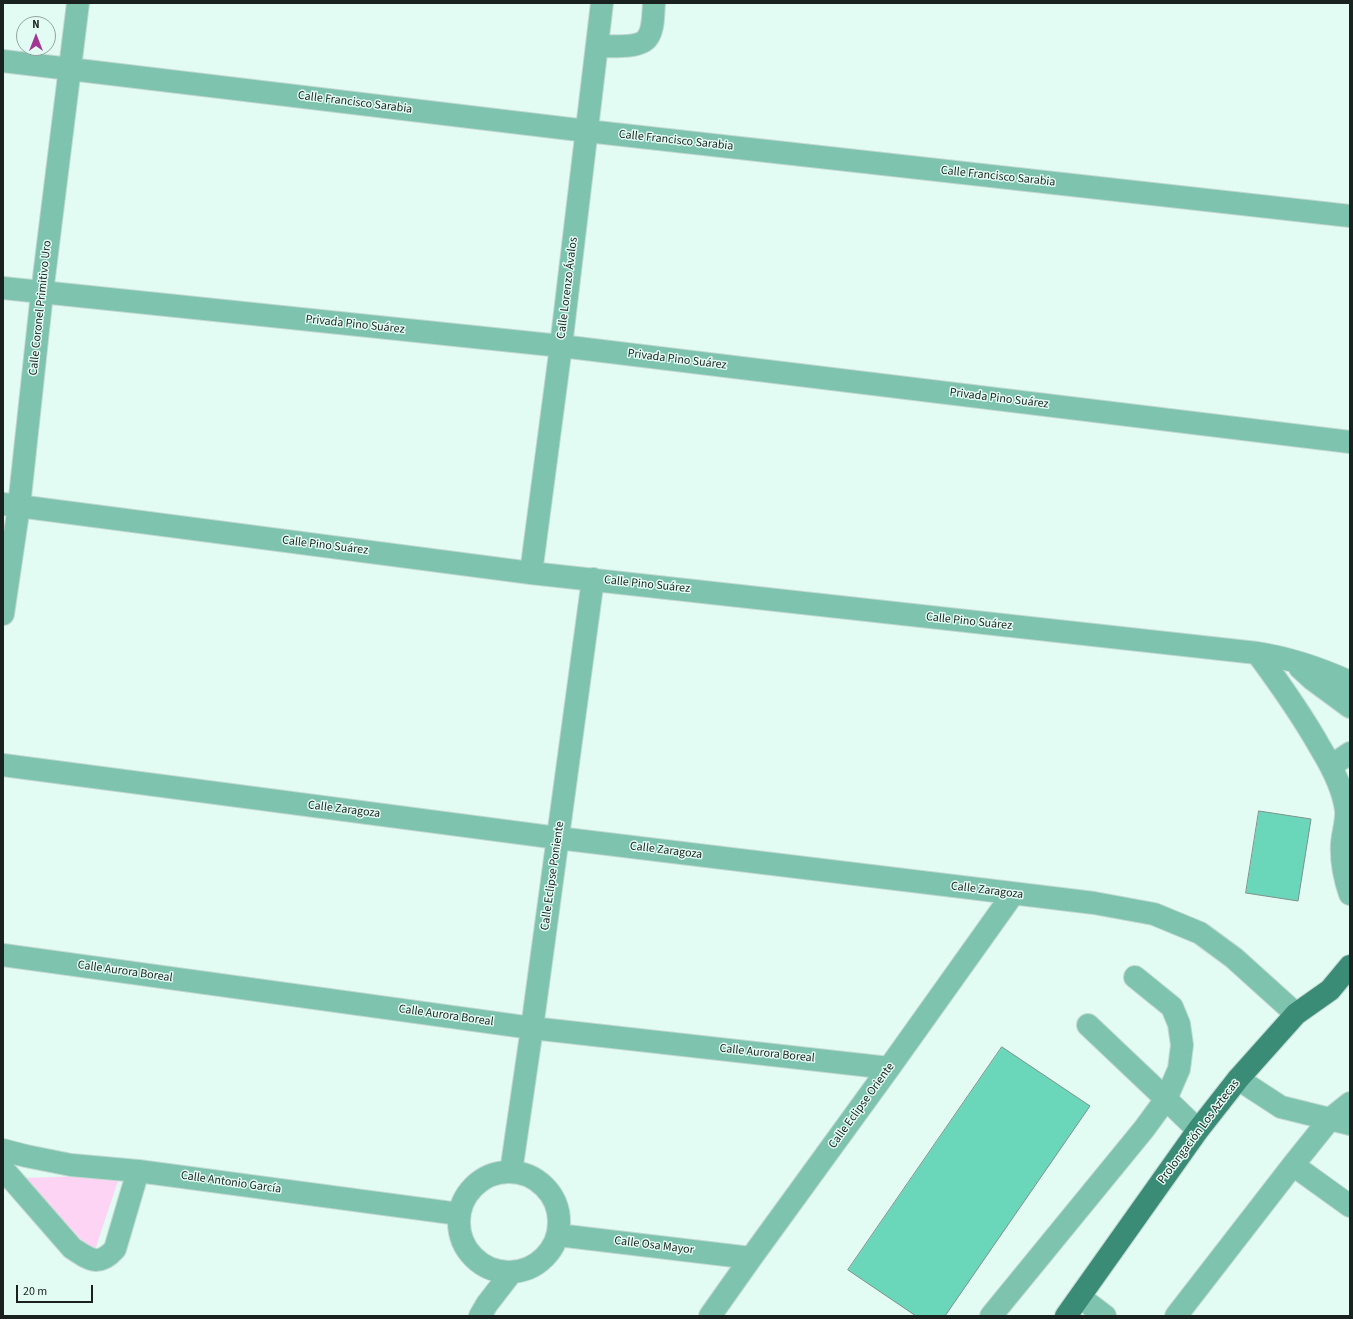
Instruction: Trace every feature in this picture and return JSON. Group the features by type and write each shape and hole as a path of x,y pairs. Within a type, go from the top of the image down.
{"main road":[{"name":"Prolongación Los Aztecas","path":"1066,1316 1198,1130 1238,1079 1296,1014 1340,987 1350,966"}],"street":[{"name":"Calle Coronel Primitivo Uro","path":"3,614 11,505 42,293 78,3"},
{"name":"Calle Lorenzo Ávalos","path":"531,573 561,346 602,3"},
{"path":"597,46 639,45 648,39 651,31 654,3"},
{"name":"Calle Francisco Sarabia","path":"3,62 587,131 1350,216"},
{"name":"Privada Pino Suárez","path":"3,288 561,346 1350,442"},
{"name":"Calle Pino Suárez","path":"11,505 531,573 1257,653 1292,660 1318,668 1350,682"},
{"name":"Calle Eclipse Poniente","path":"511,1172 593,579"},
{"path":"1257,653 1302,715 1331,766 1344,799 1346,812 1342,855 1345,878 1350,894"},
{"path":"1292,660 1312,679 1350,707"},
{"path":"1331,766 1350,753"},
{"name":"Calle Zaragoza","path":"3,765 558,838 1094,903 1154,914 1200,933 1234,958 1296,1014"},
{"name":"Calle Eclipse Oriente","path":"710,1316 1013,894"},
{"name":"Calle Aurora Boreal","path":"3,955 532,1028 889,1068"},
{"path":"991,1316 1139,1135 1166,1099 1179,1069 1182,1045 1179,1024 1172,1007 1135,977"},
{"path":"1088,1025 1198,1130"},
{"path":"1238,1079 1281,1107 1340,1122"},
{"path":"1176,1316 1293,1165 1340,1122 1350,1103"},
{"name":"Calle Antonio García","path":"3,1150 26,1156 71,1164 138,1170 459,1214"},
{"path":"1293,1165 1350,1206"},
{"path":"3,1170 72,1248 94,1260 102,1260 116,1249 138,1170"},
{"path":"511,1172 536,1180 547,1191 556,1206 559,1223 558,1235 553,1247 542,1260 528,1269 511,1273 496,1271 480,1264 468,1252 460,1237 458,1220 463,1201 470,1190 484,1179 493,1175 511,1172"},
{"name":"Calle Osa Mayor","path":"558,1235 751,1258"},
{"path":"480,1316 487,1304 511,1273"},
{"path":"1080,1297 1105,1316"}],"shaded area":[{"path":"120,1175 94,1253 22,1178"}],"building":[{"path":"1259,811 1311,819 1298,901 1246,893"},
{"path":"1002,1047 1090,1106 945,1316 916,1316 848,1270"}]}
